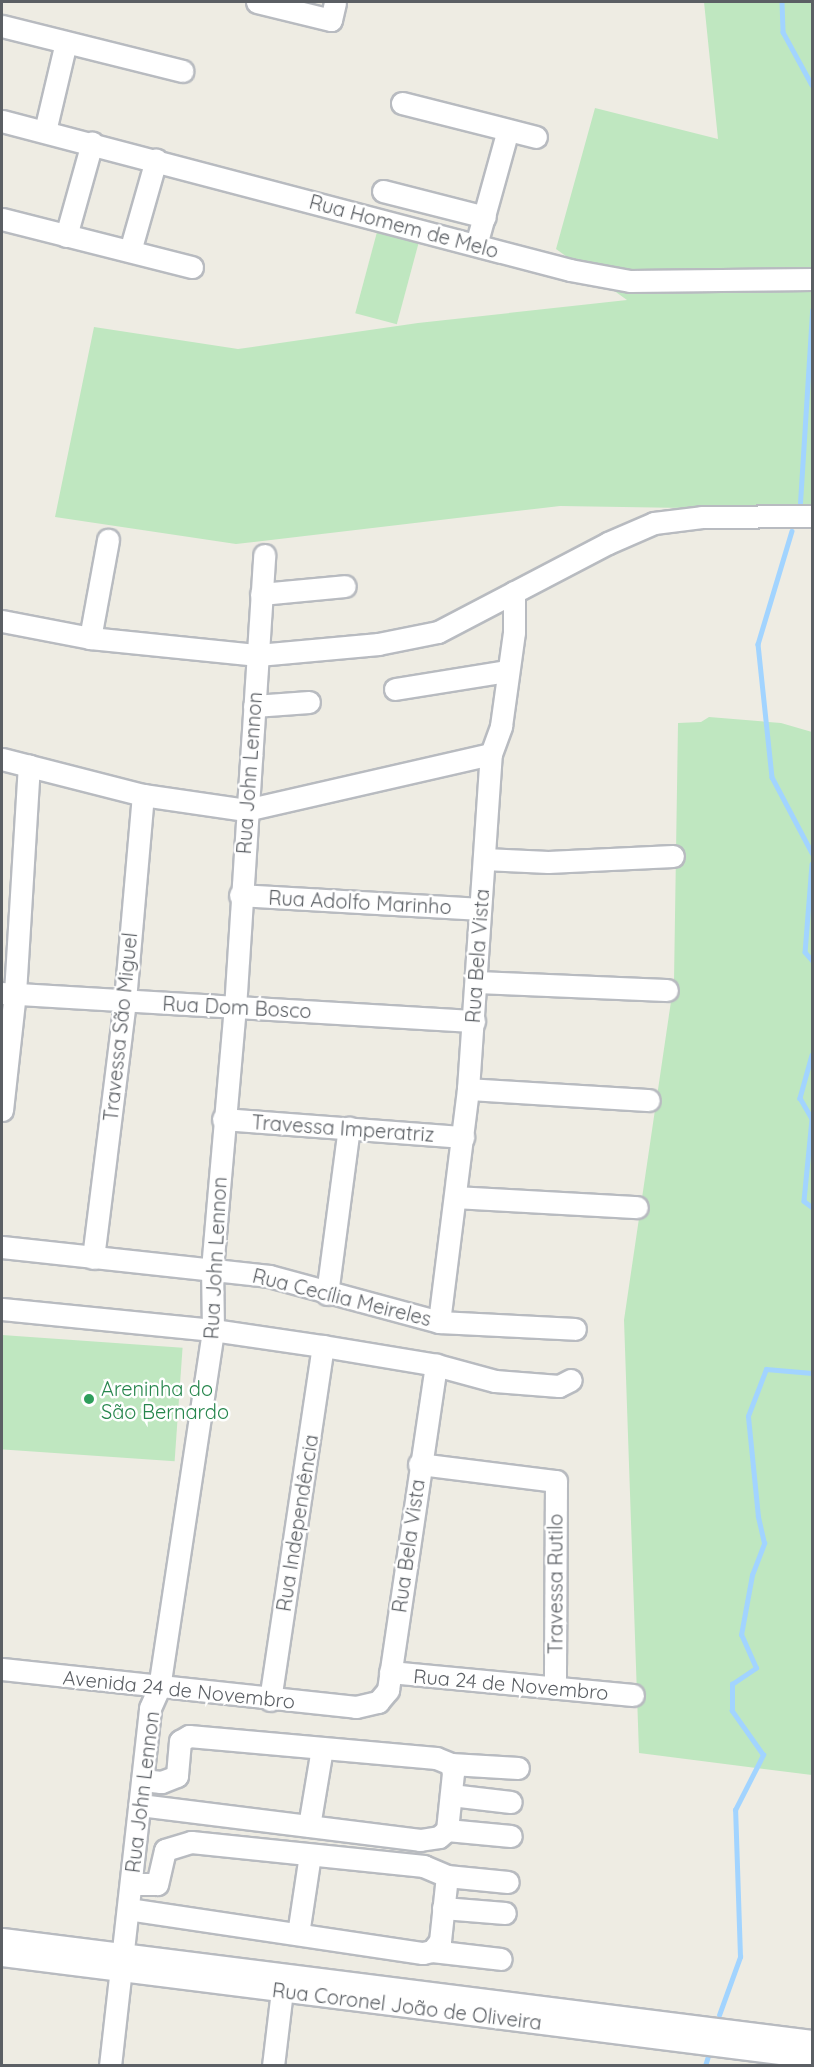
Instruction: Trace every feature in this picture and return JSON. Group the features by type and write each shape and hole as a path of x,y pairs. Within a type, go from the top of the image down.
{"street":[{"path":"257,2 333,11"},
{"path":"2,26 182,71"},
{"path":"45,131 66,42"},
{"path":"402,103 536,137"},
{"name":"Rua Homem de Melo","path":"2,121 570,270 630,281 813,279"},
{"path":"476,245 508,130"},
{"path":"66,236 92,143"},
{"path":"130,251 156,160"},
{"path":"383,191 485,217"},
{"path":"2,219 192,267"},
{"path":"2,621 90,638 258,656 417,638 438,632 654,523 702,517 813,516"},
{"path":"90,638 108,540"},
{"name":"Rua John Lennon","path":"110,2066 150,1708 159,1688 213,1330 212,1269 223,1119 235,1008 240,895 264,555"},
{"path":"261,594 345,586"},
{"name":"Rua Bela Vista","path":"440,1322 468,1089 491,754 501,726 516,617 514,592"},
{"path":"394,689 508,671"},
{"path":"254,706 309,702"},
{"path":"2,759 142,795 246,810 491,754"},
{"path":"2,1110 8,993 29,765"},
{"name":"Travessa São Miguel","path":"93,1258 125,1000 142,795"},
{"path":"484,859 548,862 673,856"},
{"name":"Rua Adolfo Marinho","path":"240,895 480,909"},
{"path":"476,982 667,990"},
{"name":"Rua Dom Bosco","path":"8,993 474,1021"},
{"path":"468,1089 649,1100"},
{"name":"Travessa Imperatriz","path":"223,1119 463,1137"},
{"path":"327,1294 349,1127"},
{"path":"456,1197 637,1207"},
{"name":"Rua Cecília Meireles","path":"2,1247 269,1276 327,1294 440,1322 575,1329"},
{"path":"2,1310 213,1330 436,1365 495,1381 559,1386 571,1380"},
{"name":"Rua Independência","path":"270,1700 323,1346"},
{"name":"Rua Bela Vista","path":"356,1707 370,1706 385,1697 436,1365"},
{"name":"Travessa Rutilo","path":"419,1464 556,1481 555,1688"},
{"name":"Avenida 24 de Novembro","path":"2,1669 270,1700 356,1707"},
{"name":"Rua 24 de Novembro","path":"390,1672 633,1695"},
{"path":"142,1780 161,1782 177,1776 180,1742 189,1736 436,1758 451,1764 518,1768"},
{"path":"309,1826 322,1748"},
{"path":"140,1804 420,1840 439,1838 447,1830 451,1795 451,1764"},
{"path":"451,1795 511,1802"},
{"path":"447,1830 511,1836"},
{"path":"131,1884 157,1884 165,1850 191,1842 424,1866 447,1876 508,1882"},
{"path":"298,1934 310,1855"},
{"path":"432,1951 440,1941 447,1876"},
{"path":"444,1908 505,1913"},
{"path":"128,1909 423,1953 432,1951 501,1959"},
{"name":"Rua Coronel João de Oliveira","path":"2,1939 123,1963 282,1990 813,2057"},
{"name":"Rua Coronel João de Oliveira","path":"2,1955 123,1963 813,2042"},
{"path":"273,2066 282,1990"}],"green space":[{"path":"704,2 812,2 812,510 560,506 236,544 55,517 94,327 238,349 418,323 627,300 556,249 595,108 718,139"},
{"path":"377,232 419,243 397,324 355,313"},
{"path":"709,717 781,723 812,732 812,1775 639,1753 624,1320 674,981 678,723 701,722"},
{"name":"Areninha do São Bernardo","path":"2,1335 183,1348 175,1461 2,1449"}],"waterway":[{"path":"782,2 783,32 812,85"},
{"path":"800,503 812,310"},
{"path":"792,531 758,644 772,777 812,853"},
{"path":"812,864 805,952 812,960"},
{"path":"812,1055 800,1098 812,1119 804,1201 812,1207"},
{"path":"719,2015 740,1957 735,1810 763,1755 732,1711 732,1684 756,1668 741,1635 752,1575 764,1543 758,1517 748,1416 766,1369 812,1373"},
{"path":"705,2066 708,2056"}],"place":[{"name":"Areninha do São Bernardo","path":"89,1399"}]}
